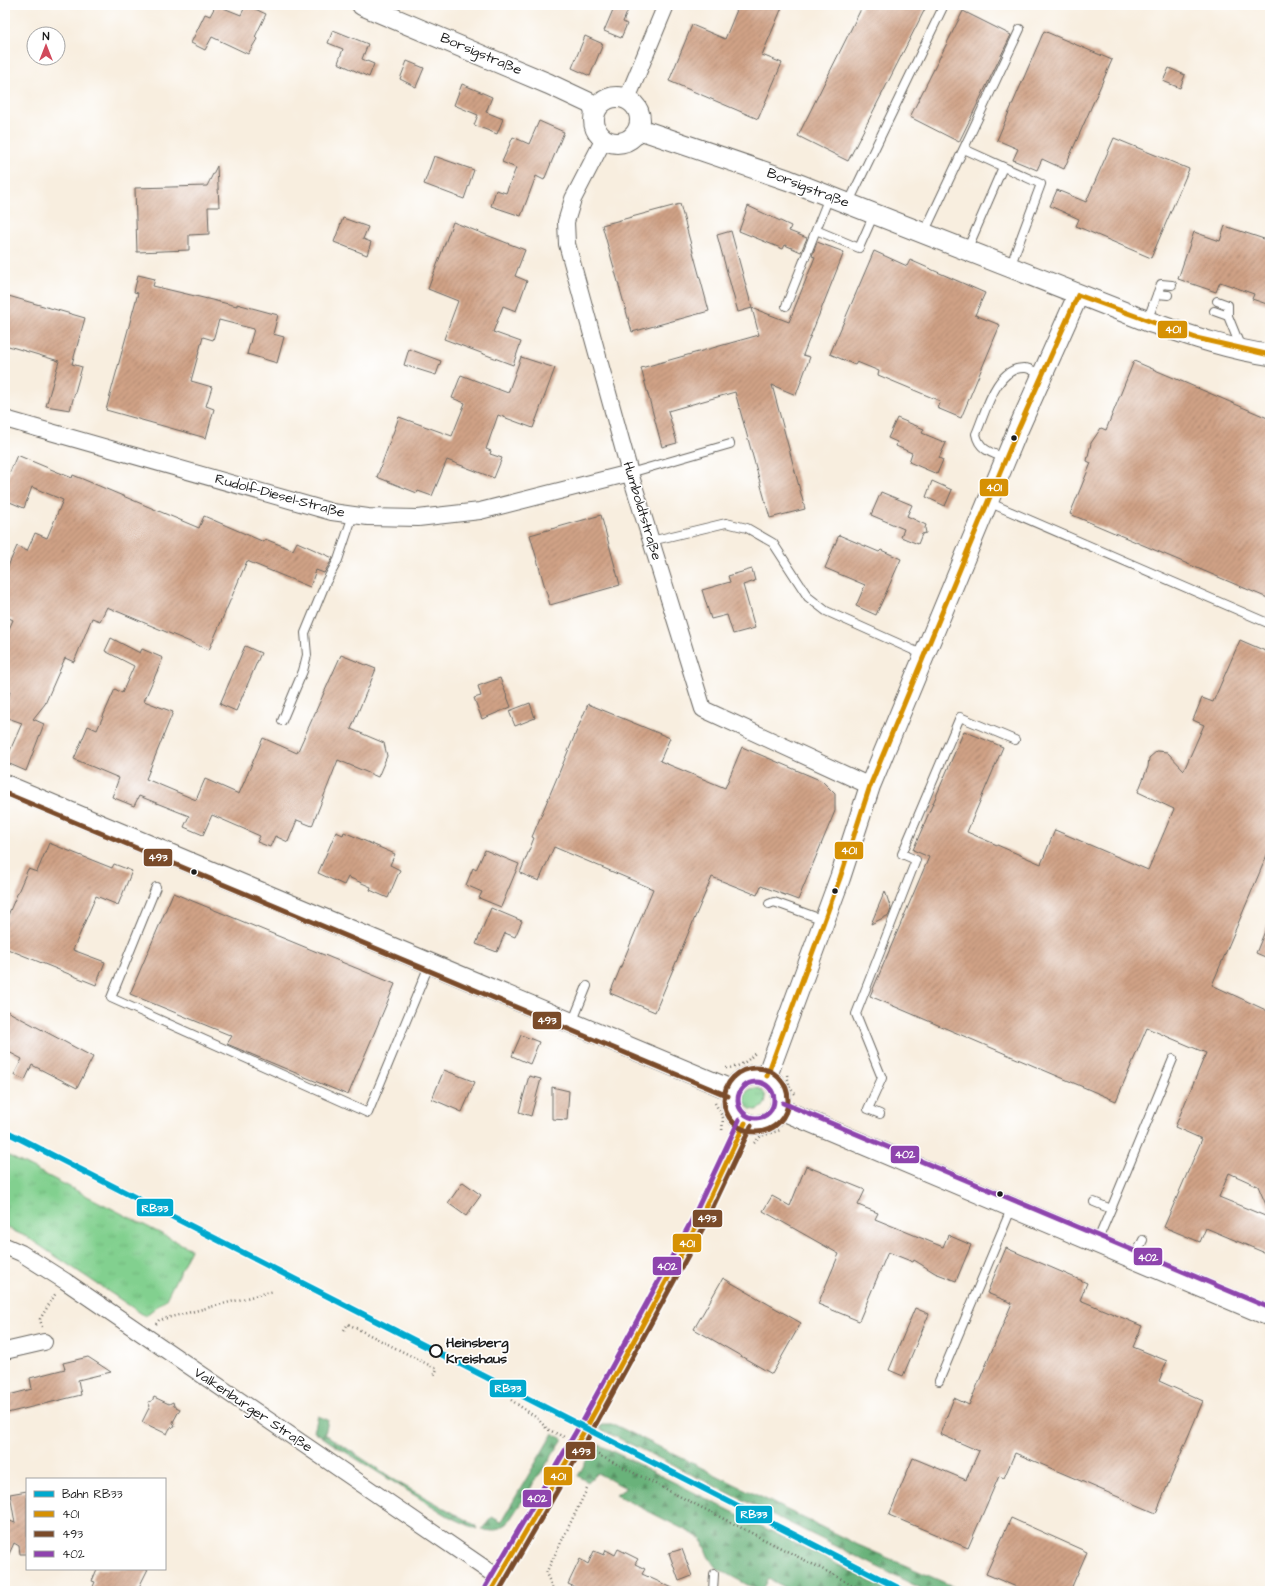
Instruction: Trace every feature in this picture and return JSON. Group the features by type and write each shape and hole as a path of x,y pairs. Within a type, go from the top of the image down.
{"street":[{"name":"Borsigstraße","path":"362,5 549,84 598,107"},
{"path":"627,99 666,5"},
{"path":"619,97 627,99 632,103 640,115 639,129 635,135 624,142 617,143 604,139 595,128 594,121 598,107 604,101 611,98 619,97"},
{"name":"Borsigstraße","path":"639,129 788,180 1147,321 1200,340 1242,351 1270,355"},
{"name":"Humboldtstraße","path":"604,139 573,198 566,222 567,244 630,473 703,709 870,786"},
{"path":"767,1076 825,920 870,786 1006,458 1078,294"},
{"name":"Rudolf-Diesel-Straße","path":"5,419 332,512 353,515 418,518 480,511 630,473"},
{"path":"5,785 731,1090"},
{"path":"753,1074 767,1076 777,1084 782,1097 780,1110 771,1120 758,1125 745,1123 735,1115 730,1103 731,1090 740,1079 753,1074"},
{"path":"780,1110 1270,1316"},
{"path":"495,1584 577,1443 703,1216 745,1123"},
{"name":"Valkenburger Straße","path":"5,1246 21,1253 65,1280 495,1584"},
{"path":"5,1351 44,1342"}],"lane":[{"path":"848,204 944,5"},
{"path":"924,233 1020,29"},
{"path":"964,149 1041,184 1009,267"},
{"path":"967,251 1003,167"},
{"path":"786,306 829,196"},
{"path":"816,230 859,248 874,214"},
{"path":"1147,321 1161,284 1172,285"},
{"path":"1157,294 1168,295"},
{"path":"1217,301 1228,305 1228,316 1242,351"},
{"path":"1214,311 1228,316"},
{"path":"1006,458 984,449 978,442 976,434 1000,380 1016,370 1026,368 1042,375"},
{"path":"630,473 730,444"},
{"path":"988,502 1270,624"},
{"path":"282,721 303,671 307,656 305,633 326,582 338,560 353,515"},
{"path":"651,541 726,523 747,528 773,543 808,597 826,611 925,655"},
{"path":"880,1114 868,1109 882,1078 856,1014 916,860 902,854 960,717 1015,740"},
{"path":"156,888 111,998 368,1113 430,963"},
{"path":"769,904 774,902 825,920"},
{"path":"572,1023 587,986"},
{"path":"1096,1243 1172,1059"},
{"path":"1094,1202 1110,1209"},
{"path":"939,1381 1012,1207"},
{"path":"1134,1259 1144,1240"},
{"path":"713,1591 714,1574"}],"path":[{"path":"44,1342 40,1318 65,1280"},
{"path":"146,1337 159,1320 274,1291"},
{"path":"344,1330 348,1324 411,1354 437,1369 434,1376"},
{"path":"511,1400 537,1418 546,1429 577,1443 865,1591"},
{"path":"554,1591 546,1573 588,1487"}],"green space":[{"path":"755,1088 763,1091 766,1099 763,1107 755,1110 747,1107 744,1099 747,1091"},
{"path":"5,1154 191,1249 166,1299 145,1316 27,1237 5,1227"},
{"path":"318,1416 328,1420 325,1434 401,1484 475,1525 477,1529 448,1516 314,1431"},
{"path":"601,1425 615,1425 856,1544 964,1591 926,1591 600,1429"},
{"path":"553,1433 563,1439 507,1524 494,1531 481,1530 492,1517 501,1522"},
{"path":"596,1443 890,1591 792,1591 769,1579 762,1591 759,1591 716,1568 708,1556 701,1538 616,1495 626,1488 597,1473 588,1482 578,1476"}],"building":[{"path":"216,5 241,15 246,5 266,14 255,37 257,39 248,54 212,37 205,50 191,43 205,14 210,16"},
{"path":"615,5 630,5 623,22 627,24 621,38 604,31"},
{"path":"739,5 783,5 762,55 782,63 758,119 669,81 692,25 725,39"},
{"path":"863,5 927,5 848,161 798,136"},
{"path":"963,11 1011,35 959,142 910,117"},
{"path":"333,30 368,44 362,59 374,64 369,77 338,63 343,49 328,43"},
{"path":"1044,31 1112,60 1064,169 1042,159 1037,170 1013,160 1018,149 997,140"},
{"path":"585,36 603,44 590,76 572,68"},
{"path":"407,61 424,68 416,87 400,79"},
{"path":"1169,68 1185,75 1180,88 1163,81"},
{"path":"462,84 492,97 486,112 503,119 497,134 474,125 478,115 454,105"},
{"path":"539,121 564,132 544,180 536,176 521,216 491,206 496,190 506,193 516,168 502,162 513,137 529,144"},
{"path":"1114,138 1189,169 1151,258 1076,226 1079,219 1050,206 1057,190 1086,202"},
{"path":"434,156 474,170 464,199 424,184"},
{"path":"217,166 219,207 208,207 209,234 189,235 189,250 137,252 135,188 207,186"},
{"path":"680,204 709,311 632,332 602,225"},
{"path":"748,206 791,226 789,231 807,238 801,252 785,245 783,249 739,231"},
{"path":"343,218 368,227 363,239 371,242 367,255 334,242"},
{"path":"453,222 525,250 515,276 527,281 516,311 503,306 493,332 521,342 513,365 444,339 458,301 428,289"},
{"path":"1225,226 1270,241 1266,256 1270,257 1270,305 1252,299 1254,294 1220,282 1216,292 1178,279 1194,232 1220,241"},
{"path":"731,231 752,308 738,312 717,235"},
{"path":"817,242 844,252 803,355 810,357 796,395 772,385 805,509 770,518 735,392 668,411 677,443 662,447 641,368 759,335 752,308 789,322 815,257 812,256"},
{"path":"874,251 907,266 910,260 985,293 975,315 1000,325 961,418 937,408 940,401 878,375 879,371 857,362 855,365 830,354"},
{"path":"138,275 155,279 153,286 237,306 237,304 278,315 273,334 284,337 277,363 247,354 254,329 219,320 213,340 203,337 191,381 212,387 206,406 214,409 206,438 106,410 138,293 134,292"},
{"path":"5,295 85,318 72,364 82,367 70,410 46,406 59,361 5,345"},
{"path":"409,349 441,361 436,375 404,365"},
{"path":"521,357 555,368 533,428 498,415 486,449 491,451 490,454 502,458 494,478 447,460 432,496 418,491 417,493 377,477 399,417 452,436 465,403 452,398 461,375 508,393"},
{"path":"1134,361 1270,419 1270,599 1070,514 1091,463 1087,461 1091,443 1101,428 1106,430"},
{"path":"897,418 924,429 922,433 946,443 939,458 943,460 937,474 909,462 912,453 896,446 897,442 888,438"},
{"path":"17,455 72,478 73,475 199,528 204,516 264,542 265,539 293,550 297,542 333,558 324,573 316,570 310,587 247,561 209,650 107,607 100,621 92,618 74,662 65,658 45,704 33,719 44,724 26,771 5,762 22,723 5,717 5,706 10,692 5,690 5,638 13,620 5,616 5,573 17,546 27,551 35,533 47,538 63,500 32,487 24,508 5,500 5,484"},
{"path":"932,481 952,490 945,506 926,497"},
{"path":"881,492 912,505 907,516 926,525 926,533 922,534 918,544 901,537 904,529 871,515"},
{"path":"601,515 620,585 550,605 530,535"},
{"path":"839,535 879,552 881,550 901,559 876,615 856,606 865,585 825,568"},
{"path":"752,569 755,581 743,585 755,628 733,634 727,615 711,619 702,590 730,582 728,576"},
{"path":"111,638 140,653 142,649 163,658 144,701 173,712 146,779 196,800 205,779 239,794 263,738 297,753 341,655 376,669 351,729 384,743 387,756 378,777 338,760 312,826 297,820 288,842 275,836 270,847 257,842 260,836 212,815 203,835 184,827 189,816 139,796 134,806 112,797 119,778 74,759 88,726 97,730 115,689 122,693 134,666 105,651"},
{"path":"1240,640 1270,653 1270,848 1212,985 1270,1012 1270,1214 1258,1186 1229,1173 1219,1197 1270,1218 1270,1255 1206,1228 1200,1242 1164,1227 1202,1139 1175,1127 1206,1053 1147,1028 1116,1101 870,996 929,857 913,850 964,731 1003,747 967,832 1041,864 1055,830 1148,870 1174,809 1138,792 1148,767 1149,758 1157,751 1167,752 1184,770 1204,725 1193,720 1202,698 1213,702"},
{"path":"245,646 261,653 236,711 220,704"},
{"path":"500,678 511,707 482,719 474,698 481,696 478,686"},
{"path":"530,703 535,718 515,726 509,711"},
{"path":"588,704 670,738 660,761 725,788 742,747 822,781 835,794 835,811 798,900 761,886 757,895 712,877 655,1012 610,993 653,889 554,847 539,881 520,873 534,838 532,837"},
{"path":"336,832 343,835 344,832 395,854 390,865 400,870 388,898 370,890 371,887 348,877 344,885 318,873"},
{"path":"49,843 112,868 114,864 132,871 118,905 96,896 73,950 105,962 96,985 5,948 5,922 28,869 37,872"},
{"path":"485,850 519,864 501,907 479,898 482,892 466,885 473,868 476,870"},
{"path":"885,891 891,909 889,915 871,924"},
{"path":"173,893 395,984 348,1095 227,1044 232,1036 130,994"},
{"path":"491,908 522,921 515,937 505,933 497,952 476,944"},
{"path":"1270,919 1270,959 1256,953"},
{"path":"5,1010 93,1057 77,1088 32,1065 25,1080 14,1075 22,1059 5,1050"},
{"path":"521,1035 539,1042 530,1064 512,1056"},
{"path":"444,1070 475,1082 462,1112 432,1099"},
{"path":"529,1076 541,1079 531,1116 519,1112"},
{"path":"552,1087 569,1091 567,1120 552,1119"},
{"path":"806,1166 865,1190 858,1205 878,1213 875,1219 943,1247 948,1235 971,1245 956,1281 935,1273 914,1260 913,1262 888,1252 859,1321 818,1304 839,1254 763,1211 772,1196 790,1206"},
{"path":"463,1182 481,1195 466,1216 448,1203"},
{"path":"1006,1248 1087,1283 1080,1300 1142,1326 1133,1347 1167,1361 1159,1381 1203,1401 1156,1513 1015,1453 1004,1478 999,1476 968,1548 889,1515 913,1458 966,1480 979,1451 940,1434 954,1398 969,1405 1012,1303 987,1293"},
{"path":"723,1278 801,1323 772,1374 694,1329"},
{"path":"915,1308 929,1314 903,1376 889,1370"},
{"path":"88,1357 111,1372 78,1380 81,1395 7,1413 5,1396 32,1389 30,1378 65,1369 63,1363"},
{"path":"154,1397 169,1404 173,1402 174,1406 180,1409 173,1422 175,1427 170,1428 167,1434 142,1422 150,1406 148,1402 152,1401"},
{"path":"26,1491 26,1554 20,1554 19,1546 14,1543 5,1563 5,1519 15,1523 10,1494"},
{"path":"1011,1518 1087,1552 1070,1591 1026,1591 986,1574"},
{"path":"618,1549 638,1559 635,1564 645,1569 642,1574 679,1591 575,1591 577,1588 568,1584 580,1559 588,1564 594,1551 604,1555 606,1550 615,1555"},
{"path":"682,1549 692,1576 679,1581 669,1553"},
{"path":"97,1570 148,1570 137,1591 91,1591 95,1582 92,1581"}],"rail line":[{"name":"RB33","path":"5,1131 904,1591"}],"transit line":[{"name":"401","path":"1078,295 1196,338 1270,355"},
{"name":"401","path":"767,1076 840,878 870,786 1016,434 1078,295"},
{"name":"493","path":"5,793 728,1096"},
{"name":"493","path":"750,1068 762,1068 779,1077 786,1088 788,1100 786,1112 779,1123 762,1132 750,1132 738,1127 729,1118 724,1106 724,1094 729,1082 738,1073 750,1068"},
{"name":"402","path":"760,1082 769,1087 773,1093 774,1100 773,1107 769,1113 760,1118 752,1118 743,1113 739,1107 738,1096 743,1087 749,1083 760,1082"},
{"name":"402","path":"783,1103 1270,1308"},
{"name":"402","path":"485,1587 580,1425 691,1222 739,1120"},
{"name":"401","path":"491,1591 586,1428 697,1225 745,1123"},
{"name":"493","path":"499,1591 592,1431 703,1228 751,1126"}],"place":[{"name":"Heinsberg Kreishaus","path":"436,1351"}]}
